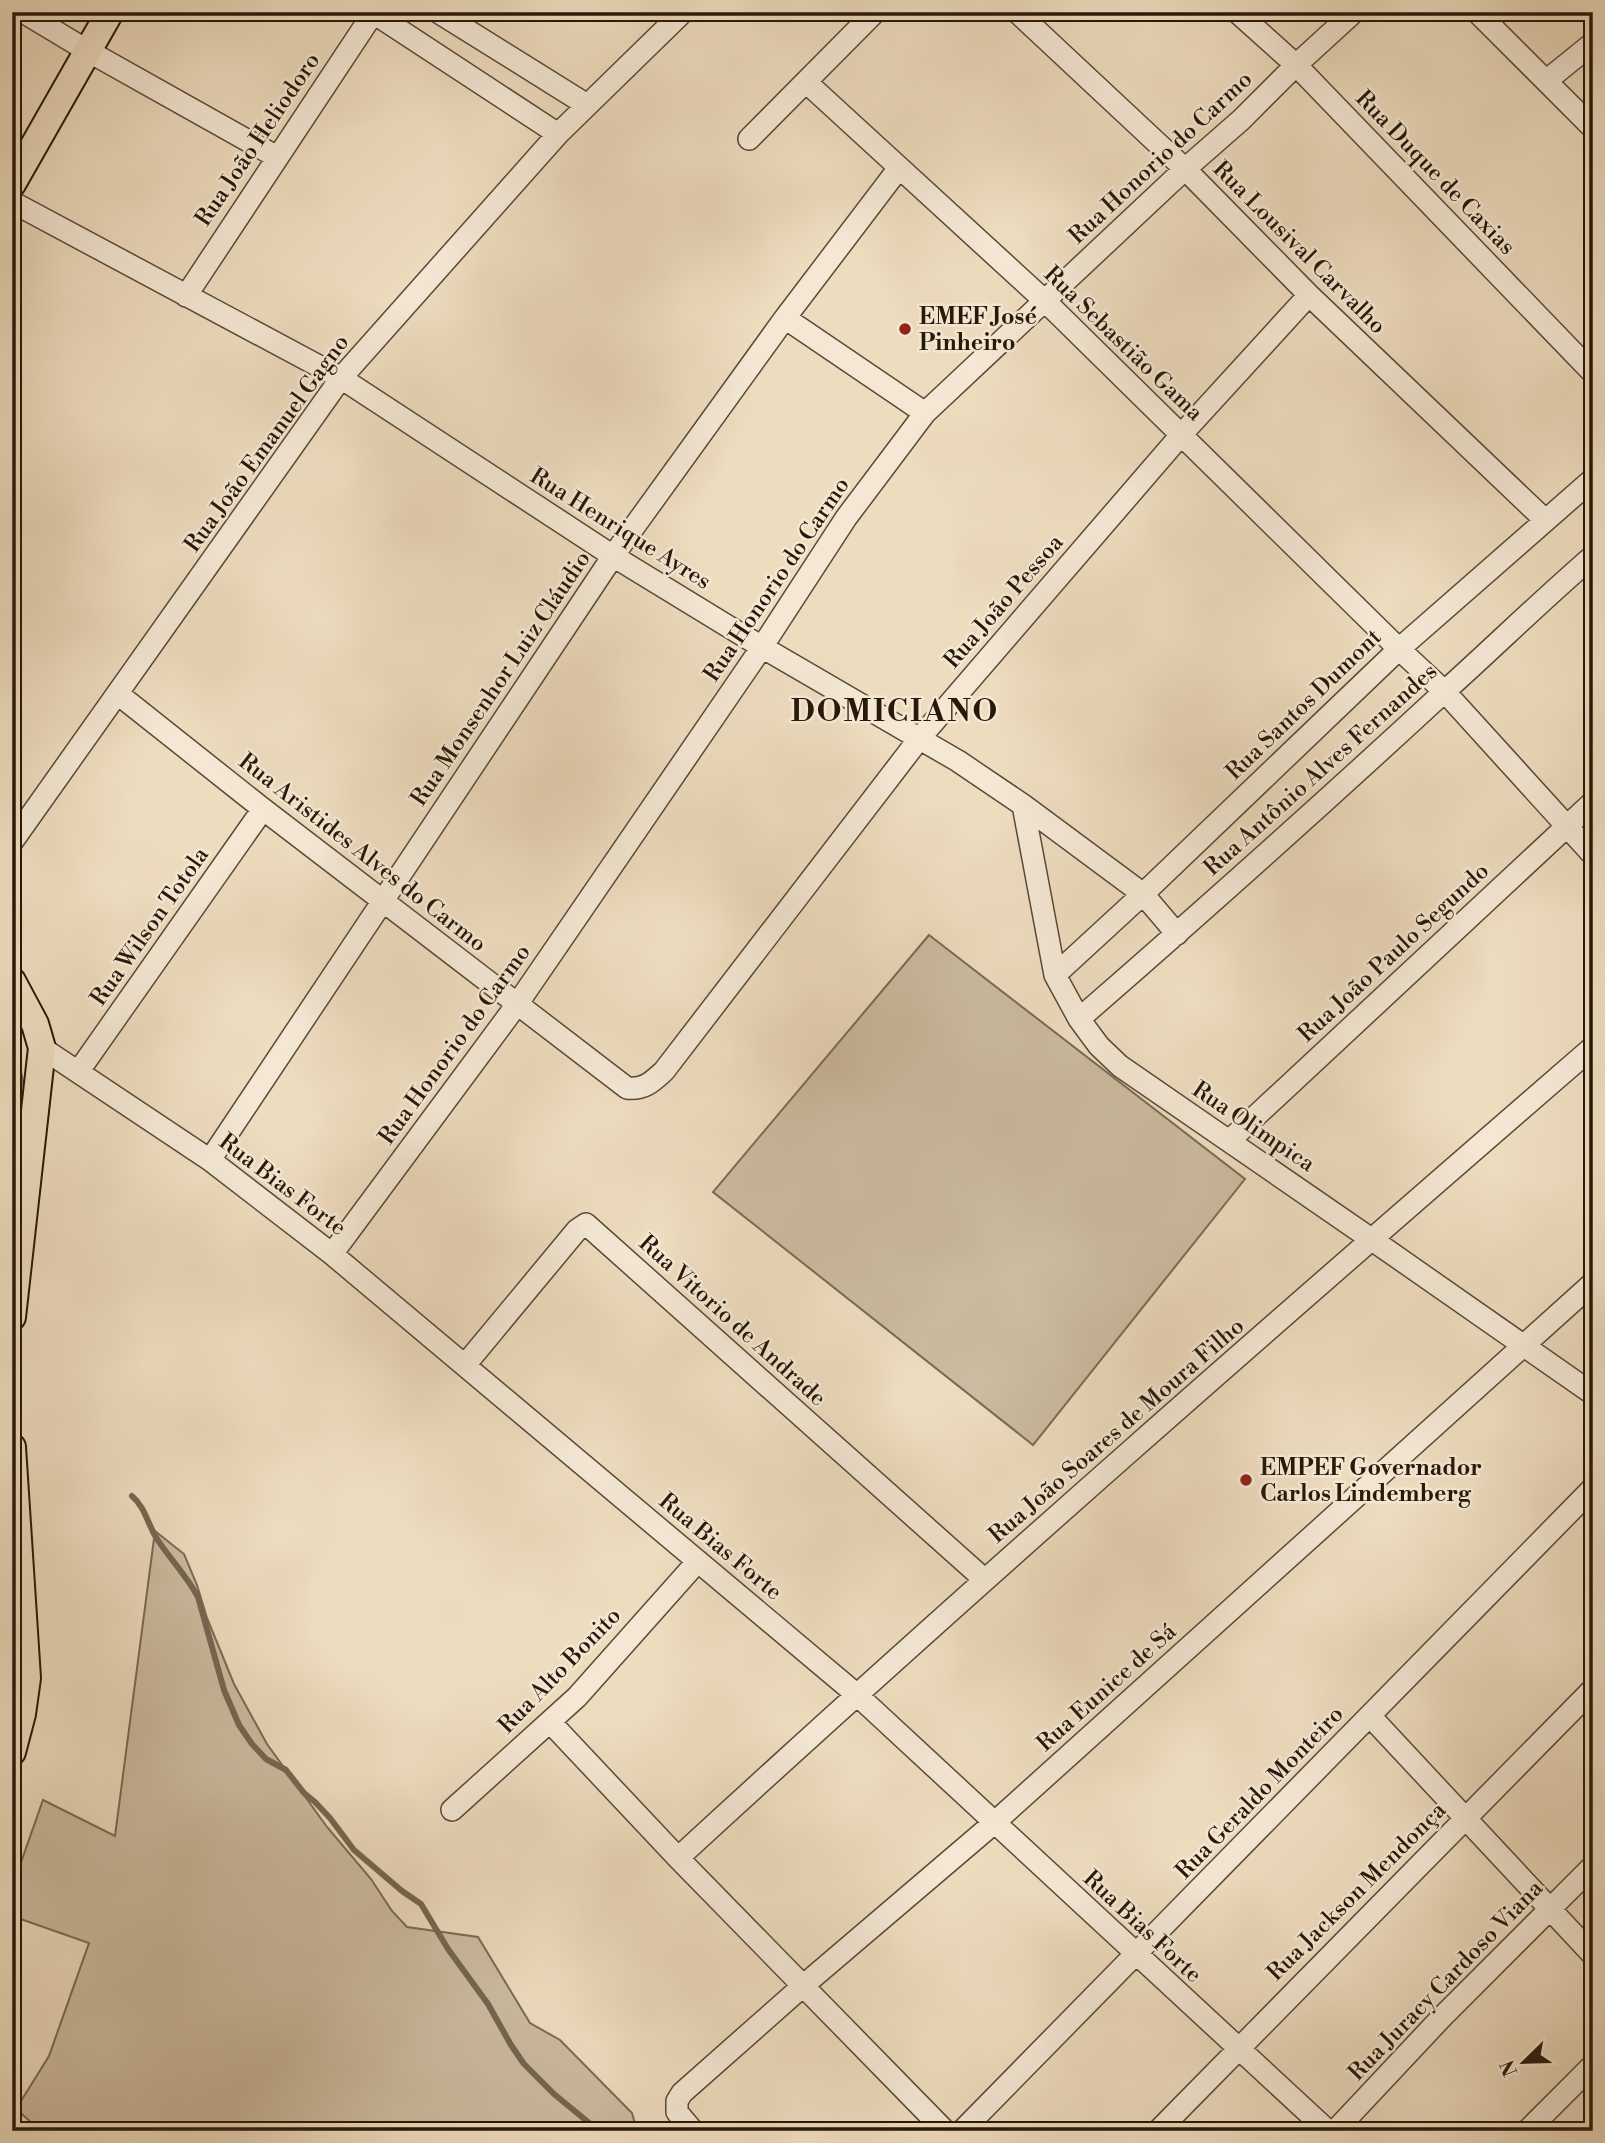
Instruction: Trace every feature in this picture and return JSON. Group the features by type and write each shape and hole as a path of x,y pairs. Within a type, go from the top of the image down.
{"main road":[{"path":"12,184 110,12"},
{"path":"12,981 35,1024 42,1048 12,1317"},
{"path":"12,1447 27,1678 22,1714 12,1752"}],"street":[{"path":"23,12 276,157"},
{"path":"438,12 587,105"},
{"name":"Rua João Emanuel Gagno","path":"12,842 341,378 558,134 683,12"},
{"path":"749,138 875,12"},
{"name":"Rua Lousival Carvalho","path":"1017,12 1185,169 1309,295 1545,520"},
{"name":"Rua Duque de Caxias","path":"1237,12 1296,65 1593,373"},
{"name":"Rua Honorio do Carmo","path":"332,1254 518,1003 762,647 846,518 925,413 1354,12"},
{"path":"1477,12 1593,128"},
{"path":"373,13 558,134"},
{"name":"Rua João Heliodoro","path":"186,296 373,13"},
{"path":"1546,81 1593,43"},
{"name":"Rua Sebastião Gama","path":"806,82 1045,301 1445,692 1593,855"},
{"name":"Rua Monsenhor Luiz Cláudio","path":"210,1160 613,556 785,318 899,168"},
{"name":"Rua Henrique Ayres","path":"12,202 341,378 613,556 762,647 958,761 1023,805 1143,894 1177,934"},
{"name":"Rua João Pessoa","path":"649,1085 664,1071 919,739 1181,435 1309,295"},
{"path":"785,318 925,413"},
{"name":"Rua Santos Dumont","path":"1055,975 1399,649 1593,479"},
{"name":"Rua Antônio Alves Fernandes","path":"1079,1019 1177,934 1445,692 1538,603 1593,556"},
{"name":"Rua Aristides Alves do Carmo","path":"118,694 263,809 627,1088 638,1089 649,1085"},
{"name":"Rua João Paulo Segundo","path":"1229,1141 1593,802"},
{"name":"Rua Olimpica","path":"1023,805 1055,975 1079,1019 1099,1046 1119,1066 1593,1394"},
{"name":"Rua Wilson Totola","path":"78,1072 263,809"},
{"name":"Rua Bias Forte","path":"42,1048 210,1160 332,1254 856,1694 1328,2131"},
{"name":"Rua João Soares de Moura Filho","path":"678,1858 856,1694 1371,1239 1593,1048"},
{"name":"Rua Vitorio de Andrade","path":"465,1366 577,1230 586,1224 985,1580"},
{"name":"Rua Eunice de Sá","path":"693,2131 677,2112 677,2101 682,2093 994,1823 1593,1283"},
{"name":"Rua Geraldo Monteiro","path":"962,2131 1593,1488"},
{"name":"Rua Alto Bonito","path":"452,1810 577,1697 698,1561"},
{"name":"Rua Jackson Mendonça","path":"1158,2131 1593,1689"},
{"path":"1370,1716 1593,1955"},
{"path":"550,1722 678,1858 945,2131"},
{"name":"Rua Juracy Cardoso Viana","path":"1335,2131 1442,2017 1593,1867"},
{"path":"1527,2131 1593,2065"}],"shaded area":[{"path":"929,935 1245,1179 1033,1445 713,1192"},
{"path":"12,1043 22,1077 27,1136 12,1138"},
{"path":"155,1531 184,1554 234,1684 267,1744 327,1827 371,1879 392,1911 407,1927 478,1937 530,2023 560,2040 632,2113 637,2131 41,2131 16,2109 49,2056 89,1943 12,1916 12,1888 43,1800 115,1836"}],"waterway":[{"path":"132,1496 157,1539 198,1597 224,1690 239,1725 252,1744 266,1759 286,1770 304,1793 330,1818 354,1850 421,1904 448,1949 488,2004 524,2064 554,2094 599,2131"}],"place":[{"name":"EMEF José Pinheiro","path":"905,329"},
{"name":"EMPEF Governador Carlos Lindemberg","path":"1246,1480"}],"district":[{"name":"DOMICIANO","path":"895,711"}]}
